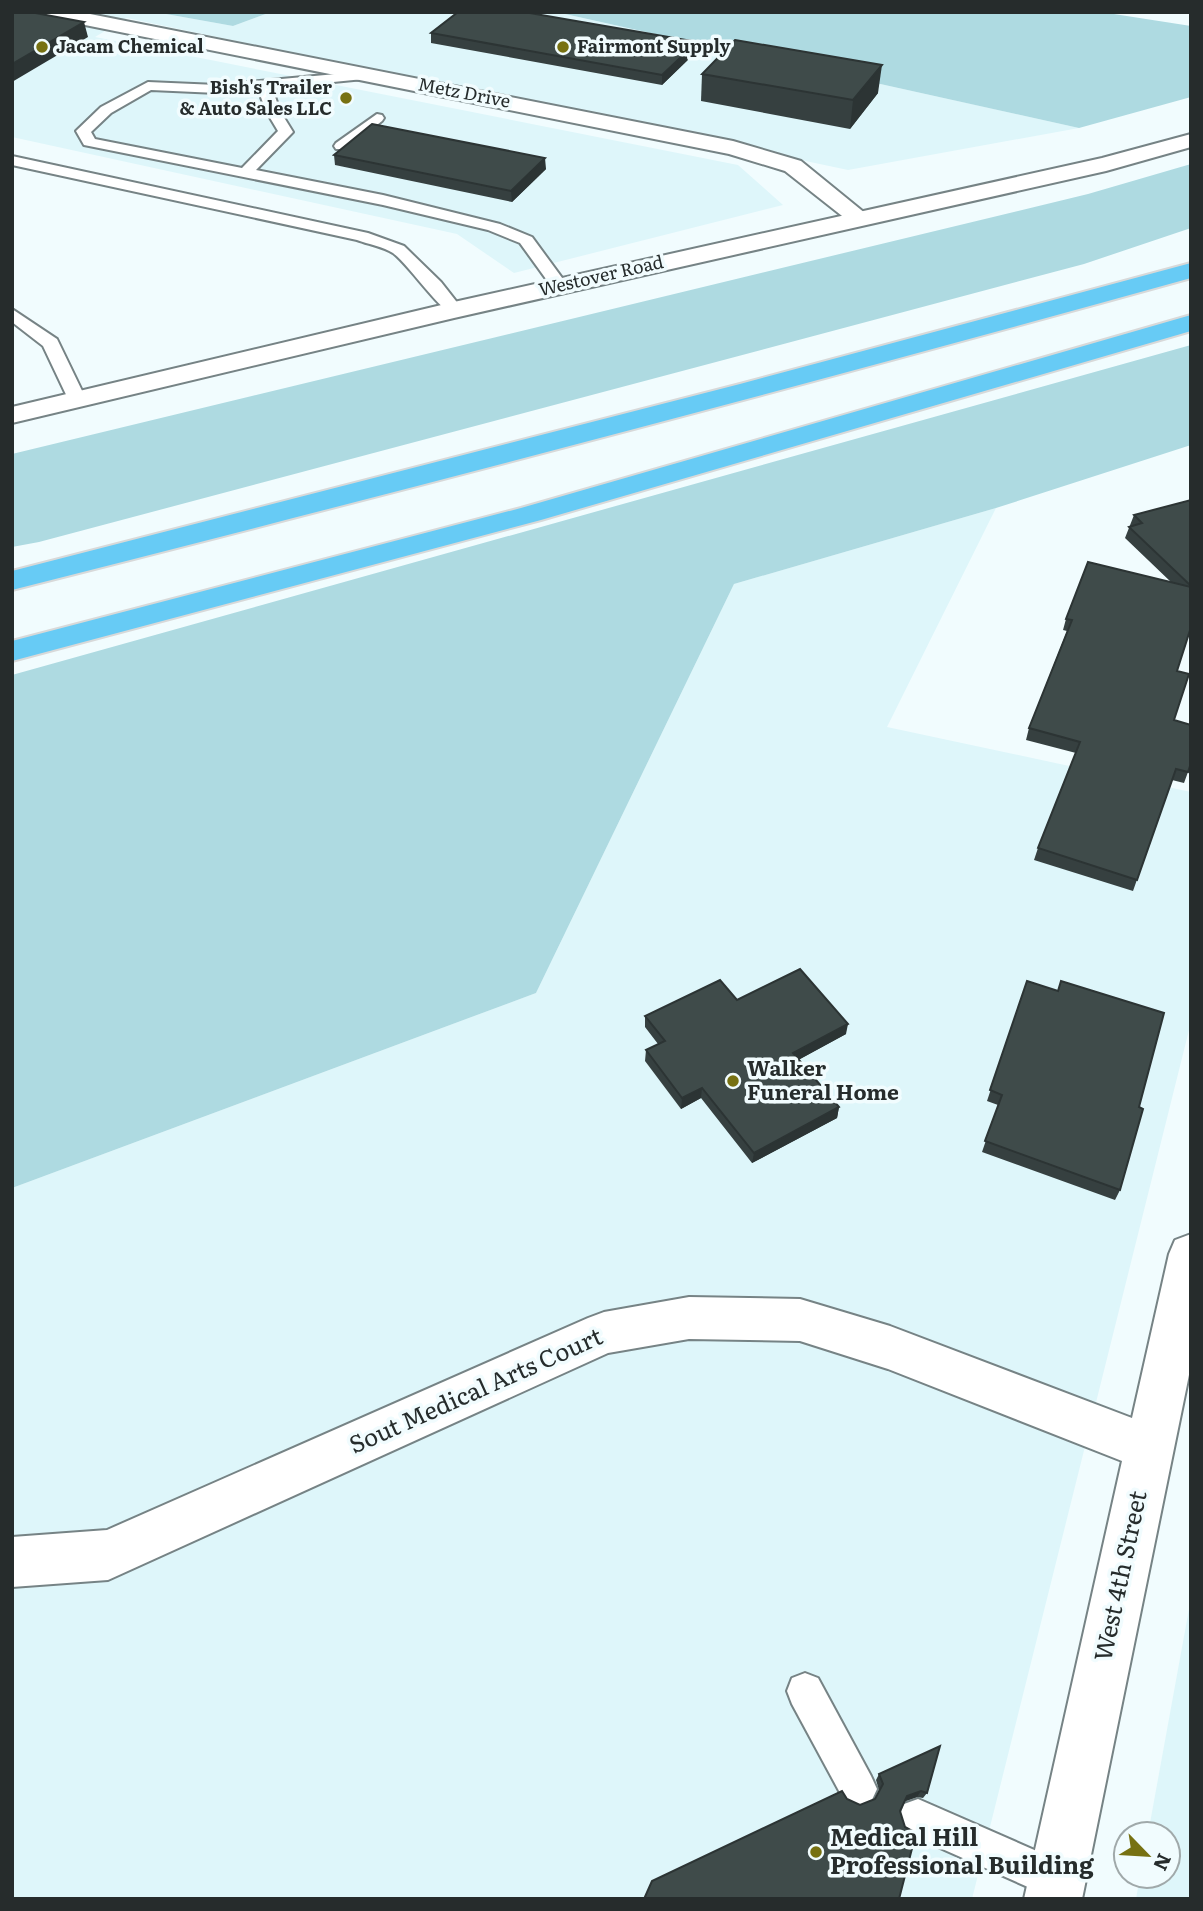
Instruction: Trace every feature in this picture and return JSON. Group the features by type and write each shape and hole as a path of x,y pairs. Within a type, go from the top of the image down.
{"highway":[{"path":"577,436 1153,255"},
{"path":"12,580 577,436 933,342 1191,270"},
{"path":"12,651 544,510 1191,323"}],"street":[{"name":"Metz Drive","path":"50,12 733,148 793,166 859,218"},
{"name":"Westover Road","path":"12,415 454,310 1105,164 1191,140"},
{"name":"West 4th Street","path":"1055,1889 1191,1254"},
{"name":"Sout Medical Arts Court","path":"12,1562 108,1555 604,1332 689,1318 800,1320 890,1348 1148,1448"}],"lane":[{"path":"369,75 217,89 148,86 106,110 83,131 89,142 383,200 494,227 526,240 560,286"},
{"path":"245,173 286,132 273,111 264,86"},
{"path":"341,146 377,118"},
{"path":"12,160 362,236 398,249 435,286 454,310"},
{"path":"12,314 51,343 77,399"},
{"path":"804,1691 858,1789"},
{"path":"918,1818 1055,1889"}],"shaded area":[{"path":"12,12 155,12 233,26 271,12 556,12 1079,128 848,170 127,18 95,37 738,165 783,205 514,273 457,234 12,137"},
{"path":"155,12 271,12 233,26"},
{"path":"556,12 1101,12 1191,26 1191,97 1079,128"},
{"path":"1191,164 1191,228 1084,264 12,547 12,454 1088,194"},
{"path":"1191,345 1191,445 996,508 734,584 536,993 12,1188 12,675"},
{"path":"996,508 887,727 1191,792 1191,1022 972,1899 12,1899 12,1188 536,993 734,584"},
{"path":"1191,1598 1191,1899 1136,1899 1138,1890 1182,1890 1182,1820 1151,1820"}],"building":[{"path":"12,12 30,12 84,22 12,64"},
{"name":"Fairmont Supply","path":"458,12 524,12 697,42 662,75 431,33"},
{"path":"735,40 882,65 853,100 702,74"},
{"path":"372,124 545,158 511,191 334,155"},
{"path":"1191,500 1191,586 1129,527 1142,523 1134,515"},
{"path":"1088,562 1191,587 1191,627 1177,671 1189,674 1174,720 1191,725 1191,763 1188,772 1176,769 1137,880 1038,848 1080,742 1029,728 1072,620 1066,619"},
{"name":"Walker Funeral Home","path":"800,969 848,1024 793,1053 839,1107 754,1153 702,1088 682,1098 646,1050 665,1041 645,1016 720,980 737,1000"},
{"path":"1027,981 1058,991 1061,981 1164,1013 1139,1107 1143,1109 1120,1190 985,1141 1002,1095 990,1090"},
{"name":"Medical Hill Professional Building","path":"940,1746 927,1793 921,1791 907,1796 900,1811 905,1827 916,1833 899,1899 644,1899 652,1881 842,1791 847,1799 860,1805 875,1799 883,1784 879,1774"}],"place":[{"name":"Jacam Chemical","path":"42,47"},
{"name":"Fairmont Supply","path":"563,47"},
{"name":"Bish's Trailer & Auto Sales LLC","path":"346,98"},
{"name":"Walker Funeral Home","path":"733,1081"},
{"name":"Medical Hill Professional Building","path":"816,1852"}]}
